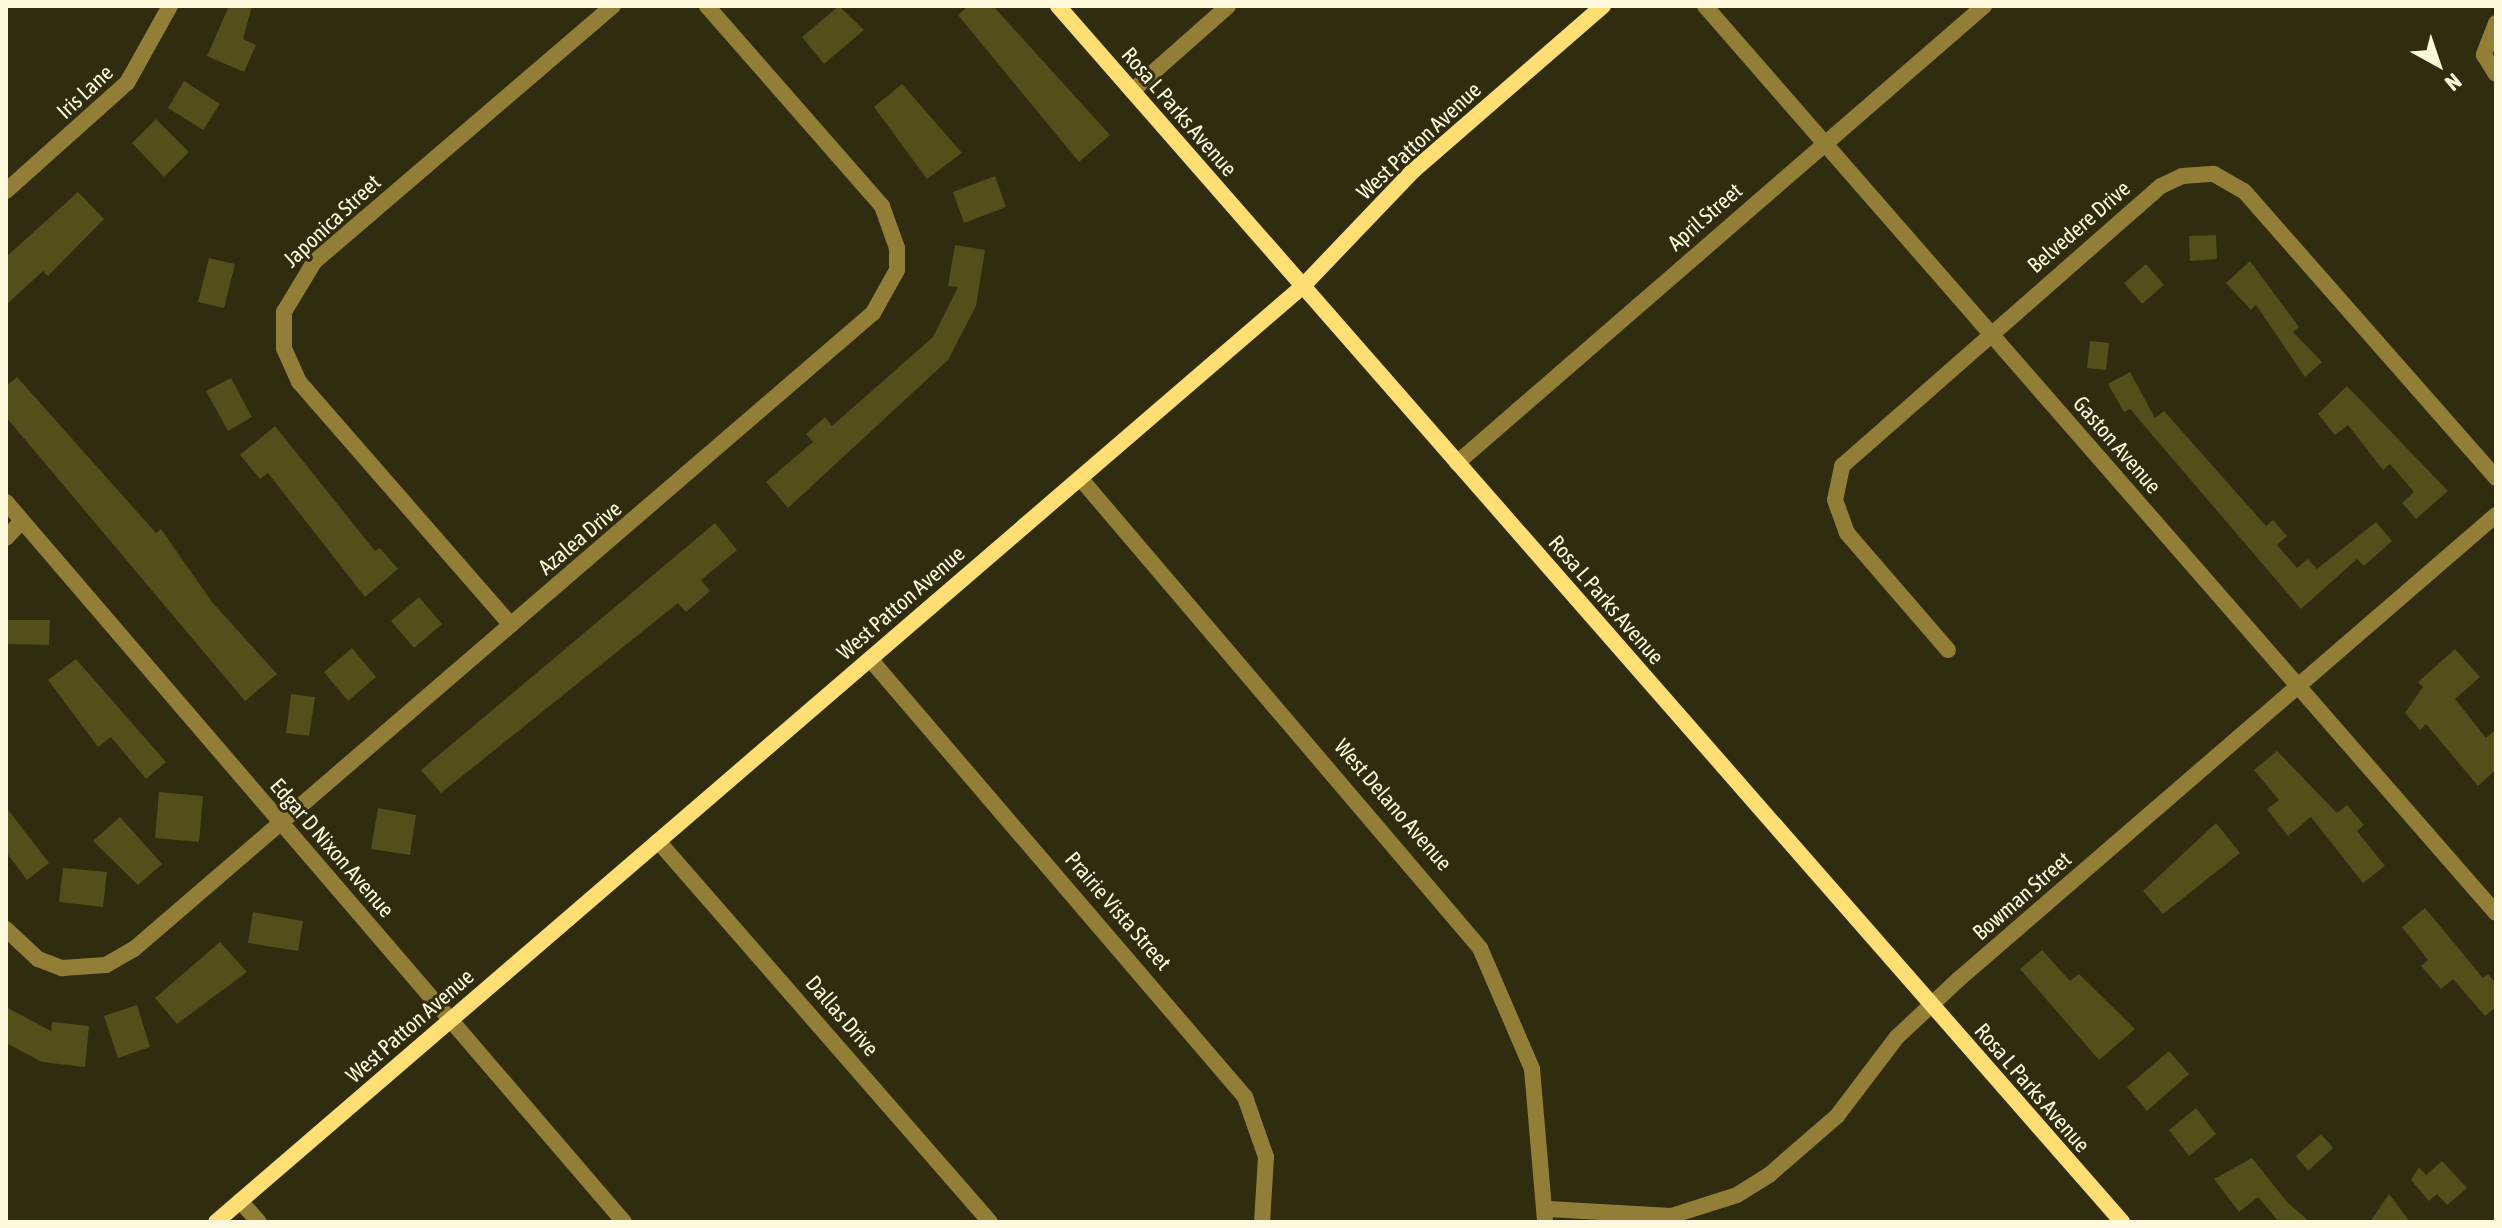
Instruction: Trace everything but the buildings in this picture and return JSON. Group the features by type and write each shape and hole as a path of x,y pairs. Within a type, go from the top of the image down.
{"street":[{"name":"Iris Lane","path":"6,191 127,83 170,6"},
{"name":"Japonica Street","path":"511,625 299,382 284,348 284,312 314,262 613,6"},
{"name":"Azalea Drive","path":"6,929 38,959 62,968 106,965 281,823 853,335 897,270 897,248 882,206 707,6"},
{"name":"Rosa L Parks Avenue","path":"1058,6 2122,1222"},
{"path":"1132,91 1228,6"},
{"name":"West Patton Avenue","path":"216,1222 1302,287 1413,171 1603,6"},
{"name":"Gaston Avenue","path":"1705,6 2496,913"},
{"name":"April Street","path":"1457,463 1984,6"},
{"path":"2496,23 2484,55 2496,74"},
{"name":"Belvedere Drive","path":"1948,650 1847,533 1837,481 1852,452 2161,186 2214,174 2244,191 2496,478"},
{"name":"West Delano Avenue","path":"1080,478 1480,948 1532,1069 1546,1215"},
{"name":"Edgar D Nixon Avenue","path":"6,502 624,1222"},
{"name":"Bowman Street","path":"1546,1215 1671,1216 1737,1195 1837,1116 1931,1006 2496,515"},
{"path":"6,538 22,521"},
{"name":"Prairie Vista Street","path":"870,659 1245,1097 1266,1157 1262,1222"},
{"name":"Dallas Drive","path":"658,841 990,1222"},
{"path":"240,1201 259,1222"}]}
